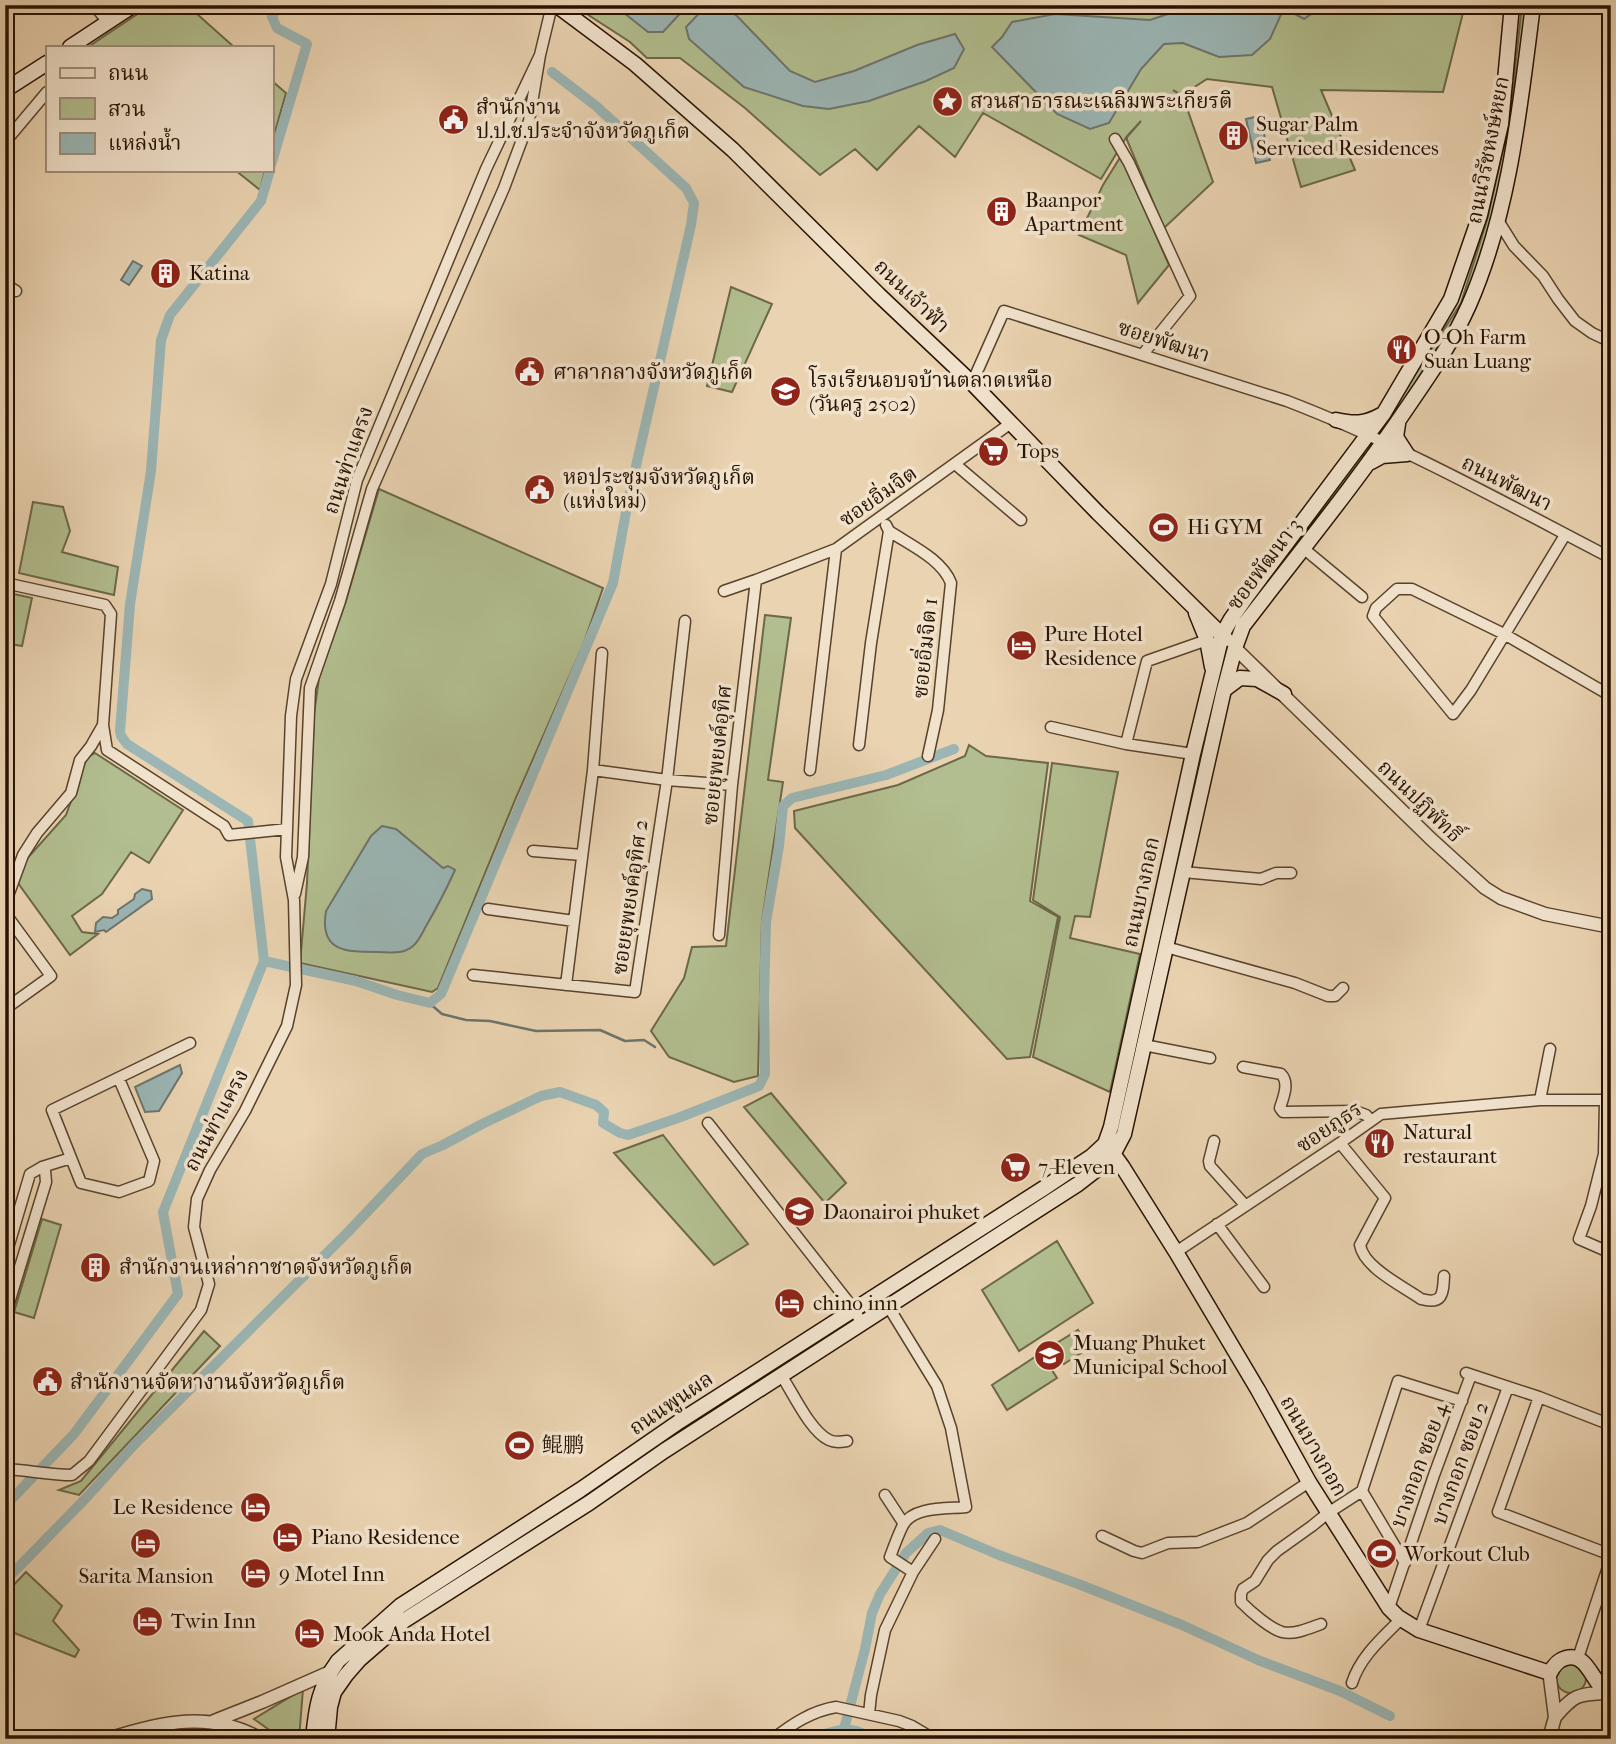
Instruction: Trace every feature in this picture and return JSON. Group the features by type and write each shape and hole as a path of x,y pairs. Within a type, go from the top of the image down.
{"main road":[{"path":"72,46 134,5"},
{"name":"ถนนเจ้าฟ้า","path":"554,5 635,64 719,137 972,383 1098,513 1235,648"},
{"name":"ถนนวิรัชหงษ์หยก","path":"1368,436 1451,299 1480,215 1501,124 1512,5"},
{"name":"ถนนวิรัชหงษ์หยก","path":"1384,443 1447,349 1469,304 1499,222 1518,121 1533,5"},
{"path":"5,90 46,63"},
{"path":"1336,420 1362,424 1384,413"},
{"path":"1336,420 1354,438 1356,444 1353,456"},
{"path":"1367,464 1376,458 1407,454 1396,437 1398,422"},
{"name":"ซอยพัฒนา 3","path":"1222,635 1247,596 1368,436"},
{"name":"ซอยพัฒนา 3","path":"1235,648 1243,626 1384,443"},
{"path":"1194,607 1207,640 1212,676"},
{"name":"ถนนบางกอก","path":"1222,635 1111,1127 1110,1148 1258,1390 1308,1482 1389,1608 1419,1630 1550,1673"},
{"name":"ถนนบางกอก","path":"1110,1148 1124,1134 1235,648"},
{"path":"1224,690 1240,678 1257,678 1284,694"},
{"name":"ถนนพูนผล","path":"327,1739 334,1692 345,1675 404,1620 578,1510 664,1451 1078,1184 1100,1167 1110,1148"},
{"name":"ถนนพูนผล","path":"313,1739 318,1699 330,1672 338,1661 400,1606 580,1490 680,1421 1092,1156 1110,1148"},
{"path":"1550,1673 1553,1666 1564,1658 1578,1658 1585,1662 1594,1679 1609,1694"}],"street":[{"path":"94,5 108,22"},
{"name":"ถนนท่าแครง","path":"294,900 303,857 310,688 340,601 372,488 504,188 529,121 540,55 554,5"},
{"name":"ถนนท่าแครง","path":"5,1469 72,1475 89,1461 201,1310 208,1284 194,1227 197,1199 287,1026 296,985 294,900 286,857 291,716 296,679 331,584 357,480 486,169 540,55"},
{"path":"5,142 46,93"},
{"path":"1115,139 1129,163 1190,296 1143,354"},
{"path":"1499,222 1514,246 1543,276 1576,321 1611,342"},
{"path":"5,284 16,291"},
{"name":"ซอยพัฒนา","path":"972,383 1004,311 1287,401 1384,443"},
{"name":"ซอยอิ่มจิต","path":"724,591 836,549 1011,423"},
{"name":"ถนนพัฒนา","path":"1384,443 1472,485 1611,558"},
{"path":"955,464 1021,520"},
{"path":"859,745 871,643 889,531 882,517"},
{"name":"ซอยอิ่มจิต 1","path":"889,531 940,565 951,583 938,710 928,756"},
{"path":"343,533 358,538"},
{"path":"1565,535 1504,634 1471,690 1452,714 1373,616 1376,608 1397,589 1412,589 1504,634 1611,696"},
{"path":"1303,548 1362,597"},
{"path":"810,770 836,549"},
{"name":"ซอยยุพยงค์อุทิศ","path":"719,935 732,785 756,580"},
{"path":"5,583 105,605 111,614 103,725 107,750 224,825 229,835 287,830"},
{"path":"667,780 685,621"},
{"path":"1126,744 1147,660 1207,640"},
{"name":"ถนนปฏิพัทธิ์","path":"1235,648 1485,888 1501,898 1545,914 1611,927"},
{"path":"473,975 566,985 593,770 602,653"},
{"path":"5,904 23,855 71,793 79,760 103,725"},
{"path":"1051,727 1126,744 1193,754"},
{"path":"593,770 732,785"},
{"name":"ซอยยุพยงค์อุทิศ 2","path":"566,985 635,992 667,780"},
{"path":"533,851 582,855"},
{"path":"1183,872 1261,879 1276,873 1291,873"},
{"path":"488,909 574,921"},
{"path":"5,913 51,976 5,1009"},
{"path":"1166,947 1295,983 1328,996 1335,996 1343,988"},
{"path":"119,1079 154,1161 149,1181 118,1192 81,1183 52,1110 190,1043"},
{"path":"1144,1045 1210,1058"},
{"path":"1540,1100 1550,1049"},
{"path":"1243,1067 1281,1074 1285,1078 1280,1108 1283,1112 1355,1111 1366,1115 1371,1121"},
{"name":"ซอยภูธร","path":"1176,1252 1381,1114 1540,1100 1608,1100"},
{"path":"1608,1100 1604,1154 1591,1206 1579,1239 1611,1253"},
{"path":"708,1123 862,1323"},
{"path":"1214,1141 1210,1166 1245,1205"},
{"path":"1340,1143 1385,1198 1360,1245 1362,1254 1372,1266 1421,1299 1439,1299 1443,1292 1444,1276"},
{"path":"5,1258 30,1174 71,1158"},
{"path":"5,1316 10,1286 46,1182 46,1170 43,1167"},
{"path":"19,1212 36,1216"},
{"path":"1217,1224 1264,1287"},
{"path":"888,1306 937,1386 951,1428 967,1507 913,1515 904,1524 890,1557 910,1570"},
{"name":"บางกอก ซอย 4","path":"1389,1608 1462,1401 1468,1374 1508,1387"},
{"path":"782,1375 807,1418 824,1436 835,1442 846,1441"},
{"path":"1321,1624 1298,1632 1283,1632 1241,1602 1243,1589 1255,1581 1276,1551 1363,1491 1398,1381 1462,1401"},
{"path":"1508,1387 1611,1425"},
{"name":"บางกอก ซอย 2","path":"1419,1630 1508,1387"},
{"path":"1539,1397 1498,1512 1611,1557 1578,1658"},
{"name":"ถนนท่าแครง","path":"5,1460 22,1470"},
{"path":"1102,1536 1142,1553 1168,1542 1198,1542 1247,1523 1308,1482"},
{"path":"1363,1491 1405,1563"},
{"path":"885,1495 904,1524"},
{"path":"869,1714 886,1630 910,1570 935,1539"},
{"path":"1352,1684 1368,1653 1401,1619"},
{"path":"210,1722 330,1672"},
{"path":"1549,1739 1555,1717 1550,1673"},
{"path":"1555,1717 1571,1699 1590,1693 1609,1694"},
{"path":"773,1739 801,1719 827,1708 849,1709 899,1721 934,1739"},
{"path":"108,1739 141,1728 180,1722 210,1722 233,1726 261,1739"},
{"path":"908,1739 912,1726"}],"green space":[{"path":"151,5 187,5 233,46 90,46"},
{"name":"สวนสาธารณะเฉลิมพระเกียรติ","path":"573,5 1465,5 1443,92 1321,90 1355,170 1301,187 1272,87 1207,79 1182,95 1173,90 1183,97 1213,182 1164,228 1127,140 1141,121 1127,136 1101,179 983,113 955,157 919,126 877,170 855,149 820,175 745,108 680,58 647,58 630,42"},
{"path":"1522,5 1526,5 1513,124 1491,222 1464,306 1389,424 1385,426 1384,422 1461,303 1487,220 1509,123"},
{"path":"273,82 286,93 273,139"},
{"path":"1121,156 1169,265 1138,303 1126,255 1079,235 1103,185"},
{"path":"238,172 264,172 260,190"},
{"path":"731,287 772,304 732,392 707,386"},
{"path":"1364,454 1364,458 1241,619 1240,615 1360,455"},
{"path":"379,489 603,588 583,645 515,800 438,988 432,992 300,963 307,883 314,714 319,678 345,604"},
{"path":"33,502 63,507 70,531 62,552 118,567 114,595 19,573"},
{"path":"5,592 32,598 22,646 5,643"},
{"path":"765,615 791,618 768,780 783,782 762,921 758,1076 734,1082 669,1057 651,1031 684,978 692,947 726,946"},
{"path":"969,745 986,756 1048,763 1030,901 1058,917 1030,1057 1007,1059 795,828 794,811 898,785 965,756"},
{"path":"95,753 183,810 149,863 131,852 102,894 72,916 82,932 98,934 70,955 18,883 24,862 66,815 87,757"},
{"path":"1052,763 1118,772 1090,917 1075,916 1070,938 1140,954 1110,1092 1033,1057 1060,917 1033,900"},
{"path":"771,1093 846,1183 825,1203 744,1107"},
{"path":"663,1135 748,1244 714,1265 614,1153"},
{"path":"42,1219 61,1225 34,1318 14,1312"},
{"path":"1057,1241 1093,1303 1019,1351 982,1290"},
{"path":"1078,1330 1089,1348 1064,1364 1052,1346"},
{"path":"204,1331 220,1346 79,1495 59,1490 81,1481"},
{"path":"1041,1353 1057,1378 1007,1410 992,1385"},
{"path":"26,1572 62,1606 53,1621 79,1650 75,1657 12,1632 5,1646 5,1594"},
{"path":"1571,1663 1577,1664 1585,1672 1585,1684 1577,1692 1571,1693 1565,1692 1557,1684 1556,1678 1557,1672 1565,1664"},
{"path":"303,1689 299,1739 282,1739 254,1719"}],"water":[{"path":"614,5 688,5 663,32 648,32"},
{"path":"707,5 719,5 737,16 790,71 815,82 854,71 917,45 955,34 964,49 954,68 926,81 869,101 829,109 803,106 744,87 689,39 686,27"},
{"path":"1195,5 1324,5 1304,19 1284,8 1270,39 1252,55 1219,57 1183,43 1164,44 1141,69 1109,123 1090,129 1057,114 992,47 1012,22 1055,14 1150,20"},
{"path":"1260,116 1270,160 1256,163 1246,119"},
{"path":"133,261 142,266 129,285 121,280"},
{"path":"382,826 396,829 443,868 448,866 455,870 413,946 396,952 345,950 331,942 327,935 326,911 371,836"},
{"path":"142,889 151,891 152,899 106,932 95,932 96,923 103,917 112,918 118,914 118,910 134,899 135,894"},
{"path":"180,1065 182,1073 159,1111 145,1112 135,1087"}],"waterway":[{"path":"273,158 307,44 277,28 272,17 277,8 283,5"},
{"path":"264,961 356,981 430,1003 441,994 613,583 628,501 694,203 686,188 596,106 552,72"},
{"path":"5,1506 74,1434 178,1294 163,1212 264,961 248,821 127,744 120,731 130,604 151,471 161,340 170,315 261,201 269,172"},
{"path":"5,1581 133,1446 348,1232 422,1154 541,1096 560,1092 596,1105 604,1112 603,1123 628,1135 759,1086 765,1074 766,922 783,806 792,798 886,775 954,749"},
{"path":"428,1002 442,1014 466,1020 490,1021 536,1031 600,1030 625,1041 644,1040 655,1047"},
{"path":"844,1729 872,1613 880,1594 906,1553 928,1533 940,1530 1182,1625 1258,1660 1340,1691 1390,1716"},
{"path":"803,1739 844,1729 877,1739"}],"place":[{"name":"สวนสาธารณะเฉลิมพระเกียรติ","path":"947,101"},
{"name":"สำนักงาน ป.ป.ช.ประจำจังหวัดภูเก็ต","path":"453,119"},
{"name":"Sugar Palm Serviced Residences","path":"1233,136"},
{"name":"Baanpor Apartment","path":"1002,212"},
{"name":"Katina","path":"166,273"},
{"name":"O-Oh Farm Suan Luang","path":"1401,349"},
{"name":"ศาลากลางจังหวัดภูเก็ต","path":"530,372"},
{"name":"โรงเรียนอบจบ้านตลาดเหนือ (วันครู 2502)","path":"786,392"},
{"name":"Tops","path":"994,451"},
{"name":"หอประชุมจังหวัดภูเก็ต (แห่งใหม่)","path":"540,489"},
{"name":"Hi GYM","path":"1164,527"},
{"name":"Pure Hotel Residence","path":"1021,646"},
{"name":"Natural restaurant","path":"1380,1144"},
{"name":"7-Eleven","path":"1015,1167"},
{"name":"Daonairoi phuket","path":"800,1212"},
{"name":"สำนักงานเหล่ากาชาดจังหวัดภูเก็ต","path":"96,1267"},
{"name":"chino inn","path":"790,1303"},
{"name":"Muang Phuket Municipal School","path":"1050,1355"},
{"name":"สำนักงานจัดหางานจังหวัดภูเก็ต","path":"47,1382"},
{"name":"鲲鹏","path":"519,1445"},
{"name":"Le Residence","path":"256,1507"},
{"name":"Piano Residence","path":"288,1537"},
{"name":"Sarita Mansion","path":"146,1544"},
{"name":"Workout Club","path":"1381,1554"},
{"name":"9 Motel Inn","path":"256,1574"},
{"name":"Twin Inn","path":"148,1621"},
{"name":"Mook Anda Hotel","path":"310,1634"}]}
